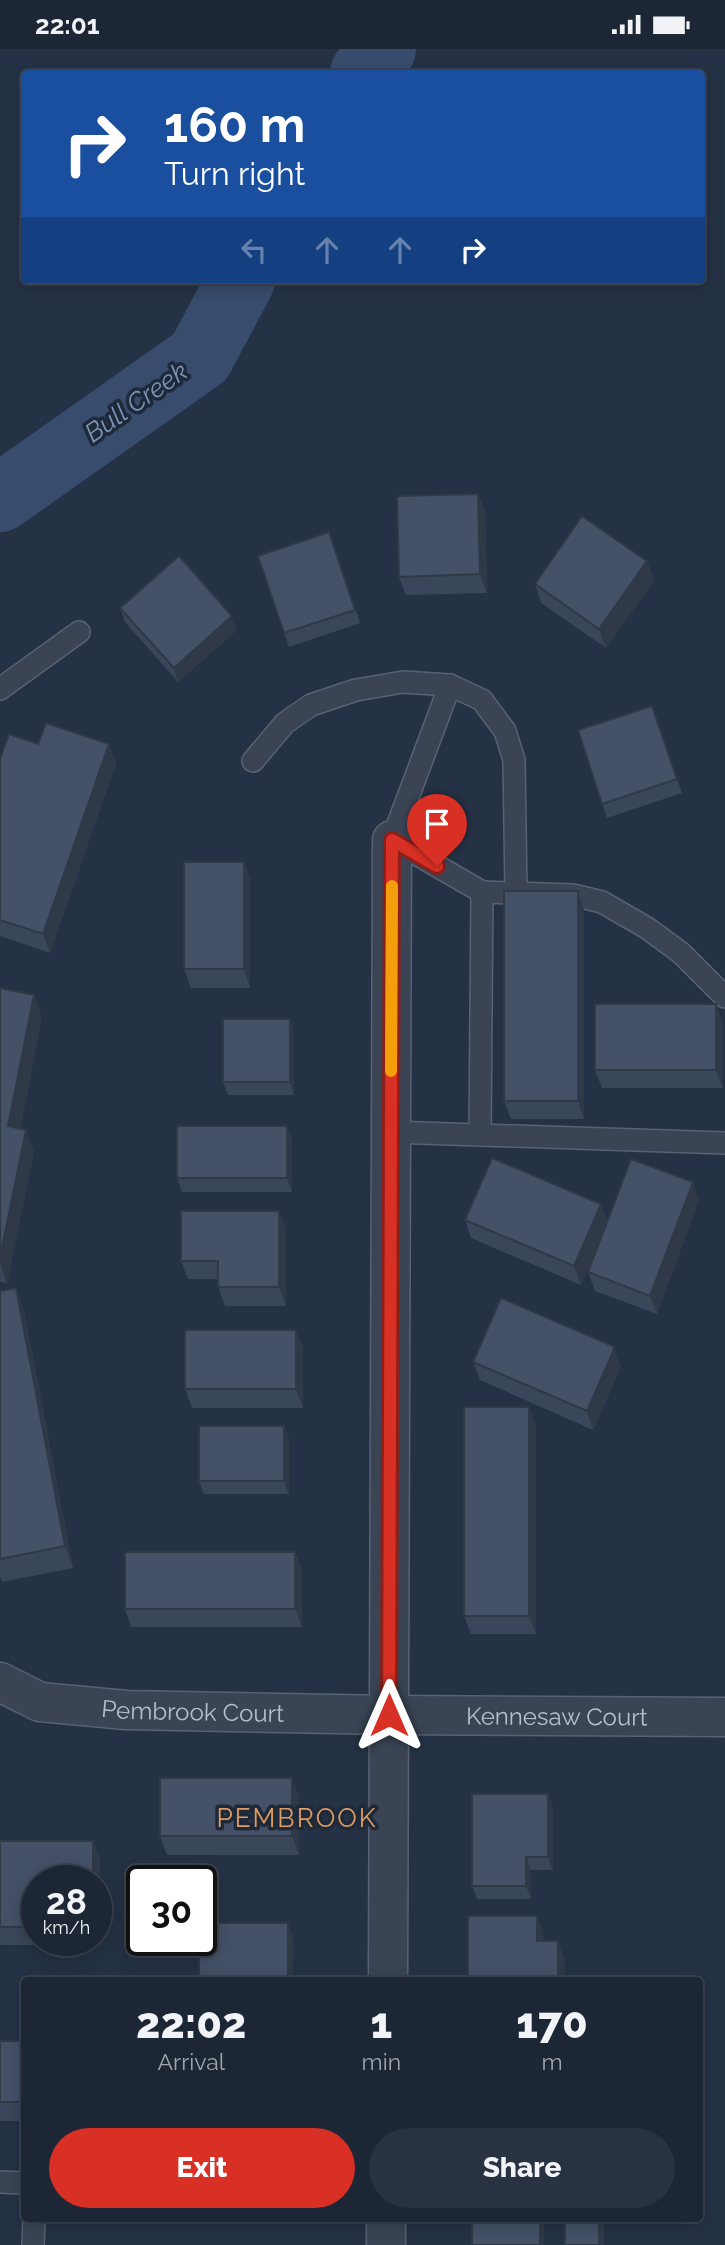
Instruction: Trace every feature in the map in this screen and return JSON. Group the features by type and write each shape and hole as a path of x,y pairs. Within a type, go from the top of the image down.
{"street":[{"path":"387,1977 392,840"},
{"name":"Pembrook Court","path":"0,1682 40,1702 126,1710 389,1715"},
{"name":"Kennesaw Court","path":"389,1715 725,1717"},
{"path":"386,2222 386,2245"}],"lane":[{"path":"0,689 79,632"},
{"path":"253,761 285,723 311,705 356,690 403,682 450,685 482,700 505,731 514,760 516,893"},
{"path":"450,685 392,840 482,892 573,895 602,902 647,928 681,953 725,996"},
{"path":"480,1135 482,892"},
{"path":"391,1132 725,1143"},
{"path":"0,2182 21,2183"},
{"path":"33,2245 34,2222"}],"building":[{"path":"478,494 480,574 399,577 397,496"},
{"path":"582,516 647,561 599,629 535,584"},
{"path":"329,532 355,610 284,633 258,556"},
{"path":"179,556 232,616 174,668 120,608"},
{"path":"652,706 677,779 602,804 578,730"},
{"path":"46,723 109,744 43,934 0,920 0,759 9,734 38,744"},
{"path":"184,862 244,862 244,969 184,969"},
{"path":"504,891 578,891 578,1101 504,1101"},
{"path":"0,988 34,995 8,1126 26,1130 0,1257"},
{"path":"595,1004 716,1004 716,1070 595,1070"},
{"path":"223,1019 290,1019 290,1082 223,1082"},
{"path":"177,1126 287,1126 287,1178 177,1178"},
{"path":"492,1158 601,1204 574,1266 465,1220"},
{"path":"631,1159 693,1182 650,1296 588,1272"},
{"path":"181,1211 279,1211 279,1287 218,1287 218,1261 181,1261"},
{"path":"16,1288 65,1546 0,1559 0,1291"},
{"path":"501,1298 615,1347 587,1411 473,1362"},
{"path":"185,1330 296,1330 296,1389 185,1389"},
{"path":"464,1407 529,1407 529,1616 464,1616"},
{"path":"199,1426 284,1426 284,1481 199,1481"},
{"path":"125,1552 295,1552 295,1609 125,1609"},
{"path":"160,1778 292,1778 292,1836 160,1836"},
{"path":"472,1794 548,1794 548,1857 526,1857 526,1886 472,1886"},
{"path":"0,1841 93,1841 93,1865 21,1865 21,1927 0,1927"},
{"path":"468,1916 537,1916 537,1941 558,1941 558,1977 468,1977"},
{"path":"217,1923 288,1923 288,1977 199,1977 199,1956 217,1956"},
{"path":"0,2041 21,2041 21,2102 0,2102"},
{"path":"472,2222 540,2222 540,2245 472,2245"},
{"path":"565,2222 599,2222 599,2245 565,2245"}],"waterway":[{"name":"Bull Creek","path":"366,70 382,49"},
{"name":"Bull Creek","path":"0,498 200,357 239,284"}],"slow traffic":[{"path":"391,1071 392,886"}],"district":[{"name":"PEMBROOK","path":"297,1818"}],"route":[{"path":"389,1715 392,840 437,866"}]}
